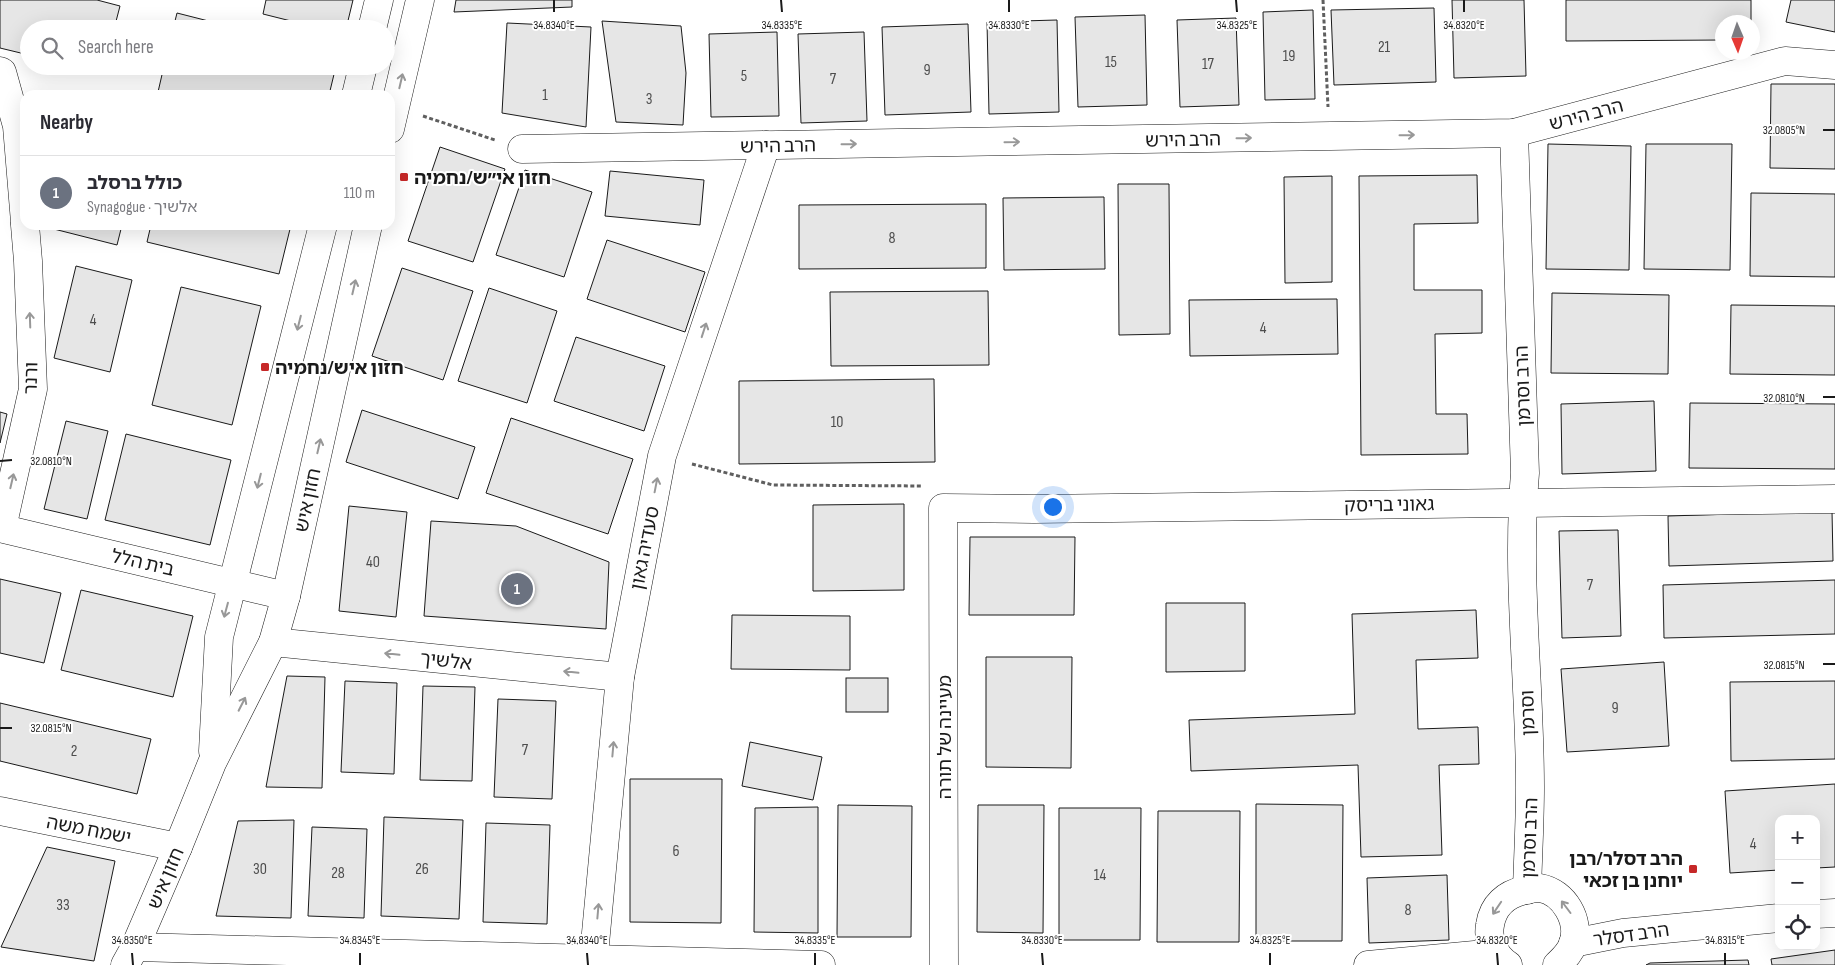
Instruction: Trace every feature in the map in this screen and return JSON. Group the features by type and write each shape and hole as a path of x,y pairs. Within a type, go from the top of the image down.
{"street":[{"path":"374,20 379,0"},
{"path":"395,109 420,0"},
{"name":"הרב הירש","path":"522,149 1514,133 1785,61 1835,65"},
{"name":"ורנר","path":"0,71 2,72 17,126 20,163"},
{"path":"357,90 361,75"},
{"name":"הרב וסרמן","path":"1514,133 1526,473 1523,503 1524,638"},
{"name":"סעדיה גאון","path":"593,962 620,677 662,456 766,146"},
{"name":"ורנר","path":"1,528 33,389 26,230"},
{"name":"חזון איש","path":"212,763 219,637 322,230"},
{"name":"חזון איש","path":"130,956 178,847 212,763 273,642 286,596 367,230"},
{"name":"גאוני בריסק","path":"943,508 1034,509 1835,499"},
{"name":"מעיינה של תורה","path":"943,508 944,965"},
{"name":"בית הלל","path":"1,528 286,596"},
{"name":"וסרמן","path":"1524,638 1530,787"},
{"name":"אלשיך","path":"273,642 620,677"},
{"name":"הרב וסרמן","path":"1527,890 1530,787"},
{"name":"ישמח משה","path":"0,811 178,847"},
{"path":"1502,959 1490,941 1490,927 1493,914 1500,902 1511,893 1539,888 1553,893 1564,902 1572,914 1575,928 1573,942 1567,956 1557,965"},
{"path":"1820,914 1835,913"},
{"name":"הרב דסלר","path":"1573,942 1623,933 1775,918"},
{"path":"130,956 821,965"},
{"path":"1368,965 1502,959"}],"path":[{"path":"1323,0 1330,136"},
{"path":"395,118 522,149"},
{"path":"662,456 773,485 930,486 943,508"}],"building":[{"path":"0,0 97,0 120,6 116,20 20,20 20,53 0,48"},
{"path":"266,0 353,0 348,20 287,20 263,14"},
{"path":"456,0 572,0 572,7 454,12"},
{"path":"1452,0 1524,0 1526,76 1454,78"},
{"path":"1566,0 1751,0 1751,15 1715,15 1715,40 1566,41"},
{"path":"1791,0 1835,0 1835,32 1786,22"},
{"path":"1434,8 1436,82 1334,85 1331,10"},
{"path":"1313,10 1315,99 1265,100 1263,12"},
{"path":"177,13 205,20 175,20"},
{"path":"1145,15 1147,105 1078,107 1075,17"},
{"path":"1236,18 1239,105 1180,107 1177,20"},
{"path":"1057,20 1059,112 989,114 987,22"},
{"path":"602,21 681,26 686,73 683,125 616,122"},
{"path":"507,23 591,27 586,127 502,113"},
{"path":"968,24 971,112 885,115 882,27"},
{"path":"777,32 779,116 711,117 709,34"},
{"path":"864,32 867,121 801,123 798,34"},
{"path":"162,75 334,75 330,90 158,90"},
{"path":"1771,84 1835,84 1835,169 1770,168"},
{"path":"1548,144 1631,146 1629,270 1546,269"},
{"path":"1646,144 1732,144 1730,270 1644,269"},
{"path":"440,147 505,169 473,262 408,241"},
{"path":"525,170 592,192 564,277 496,255"},
{"path":"610,171 704,180 700,225 605,216"},
{"path":"1477,175 1478,223 1414,224 1414,290 1482,290 1482,333 1435,334 1436,414 1467,414 1468,454 1361,455 1359,176"},
{"path":"1332,176 1332,282 1285,283 1284,177"},
{"path":"1118,184 1169,184 1170,334 1119,335"},
{"path":"1751,193 1835,194 1835,277 1750,276"},
{"path":"1104,197 1105,269 1004,270 1003,198"},
{"path":"986,204 986,268 799,269 799,205"},
{"path":"58,230 121,230 117,245"},
{"path":"150,230 290,230 279,274 147,242"},
{"path":"607,240 705,272 685,332 587,299"},
{"path":"76,266 132,280 110,372 54,358"},
{"path":"402,268 473,291 443,380 372,356"},
{"path":"181,287 261,306 232,425 152,405"},
{"path":"489,288 557,311 527,403 458,381"},
{"path":"988,291 989,365 831,366 830,292"},
{"path":"1552,293 1669,295 1668,374 1551,373"},
{"path":"1337,299 1338,354 1190,356 1189,300"},
{"path":"1731,305 1835,306 1835,375 1730,374"},
{"path":"576,337 665,366 644,431 554,401"},
{"path":"934,379 935,462 739,464 739,381"},
{"path":"1654,401 1656,471 1562,474 1561,404"},
{"path":"1690,403 1835,404 1835,469 1689,468"},
{"path":"362,410 475,447 458,499 346,462"},
{"path":"0,412 7,414 0,443"},
{"path":"511,418 633,459 608,534 486,493"},
{"path":"66,421 108,431 87,519 44,509"},
{"path":"126,434 231,460 210,545 105,520"},
{"path":"904,504 904,590 813,591 813,505"},
{"path":"349,506 407,512 396,617 339,611"},
{"path":"1832,511 1833,561 1669,566 1668,516"},
{"path":"431,521 516,526 609,562 606,629 424,616"},
{"path":"1618,530 1621,636 1562,638 1559,531"},
{"path":"970,537 1075,537 1074,615 969,615"},
{"path":"0,579 61,593 44,663 0,653"},
{"path":"1835,580 1835,634 1664,638 1663,585"},
{"path":"81,590 193,616 173,697 61,670"},
{"path":"1166,603 1245,603 1245,671 1166,672"},
{"path":"1476,610 1478,658 1416,660 1418,729 1478,727 1479,764 1439,765 1442,855 1361,857 1358,765 1191,771 1189,720 1355,714 1352,614"},
{"path":"732,615 850,616 850,670 731,669"},
{"path":"986,657 1072,657 1071,768 986,767"},
{"path":"1664,662 1669,746 1567,752 1561,669"},
{"path":"287,676 325,677 322,788 266,787"},
{"path":"846,678 888,678 888,712 846,712"},
{"path":"345,681 397,683 394,774 341,772"},
{"path":"1835,681 1835,759 1731,761 1730,682"},
{"path":"423,686 475,687 472,781 420,780"},
{"path":"498,699 556,701 552,799 494,797"},
{"path":"0,703 151,739 137,794 0,761"},
{"path":"750,742 822,757 813,800 742,786"},
{"path":"630,779 722,779 721,923 630,922"},
{"path":"1835,784 1835,867 1820,868 1820,815 1775,815 1775,870 1730,873 1725,791"},
{"path":"1256,804 1343,805 1342,941 1256,941"},
{"path":"838,805 912,806 911,937 837,937"},
{"path":"978,805 1044,805 1043,933 977,932"},
{"path":"818,807 818,933 754,932 755,808"},
{"path":"1059,808 1141,808 1140,940 1059,940"},
{"path":"1158,811 1240,811 1239,942 1157,942"},
{"path":"384,817 463,820 459,919 381,916"},
{"path":"294,820 291,918 216,916 238,821"},
{"path":"486,823 550,825 547,924 483,922"},
{"path":"312,827 367,829 364,918 308,916"},
{"path":"47,847 115,861 94,961 1,947"},
{"path":"1447,875 1449,940 1369,943 1367,878"},
{"path":"1835,950 1835,965 1772,965 1771,959"},
{"path":"1748,960 1749,965 1646,965 1650,963"}],"place":[{"name":"חזון אי״ש/נחמיה","path":"404,177"},
{"name":"חזון איש/נחמיה","path":"265,367"},
{"name":"כולל ברסלב","path":"517,589"},
{"name":"הרב דסלר/רבן יוחנן בן זכאי","path":"1693,869"}]}
